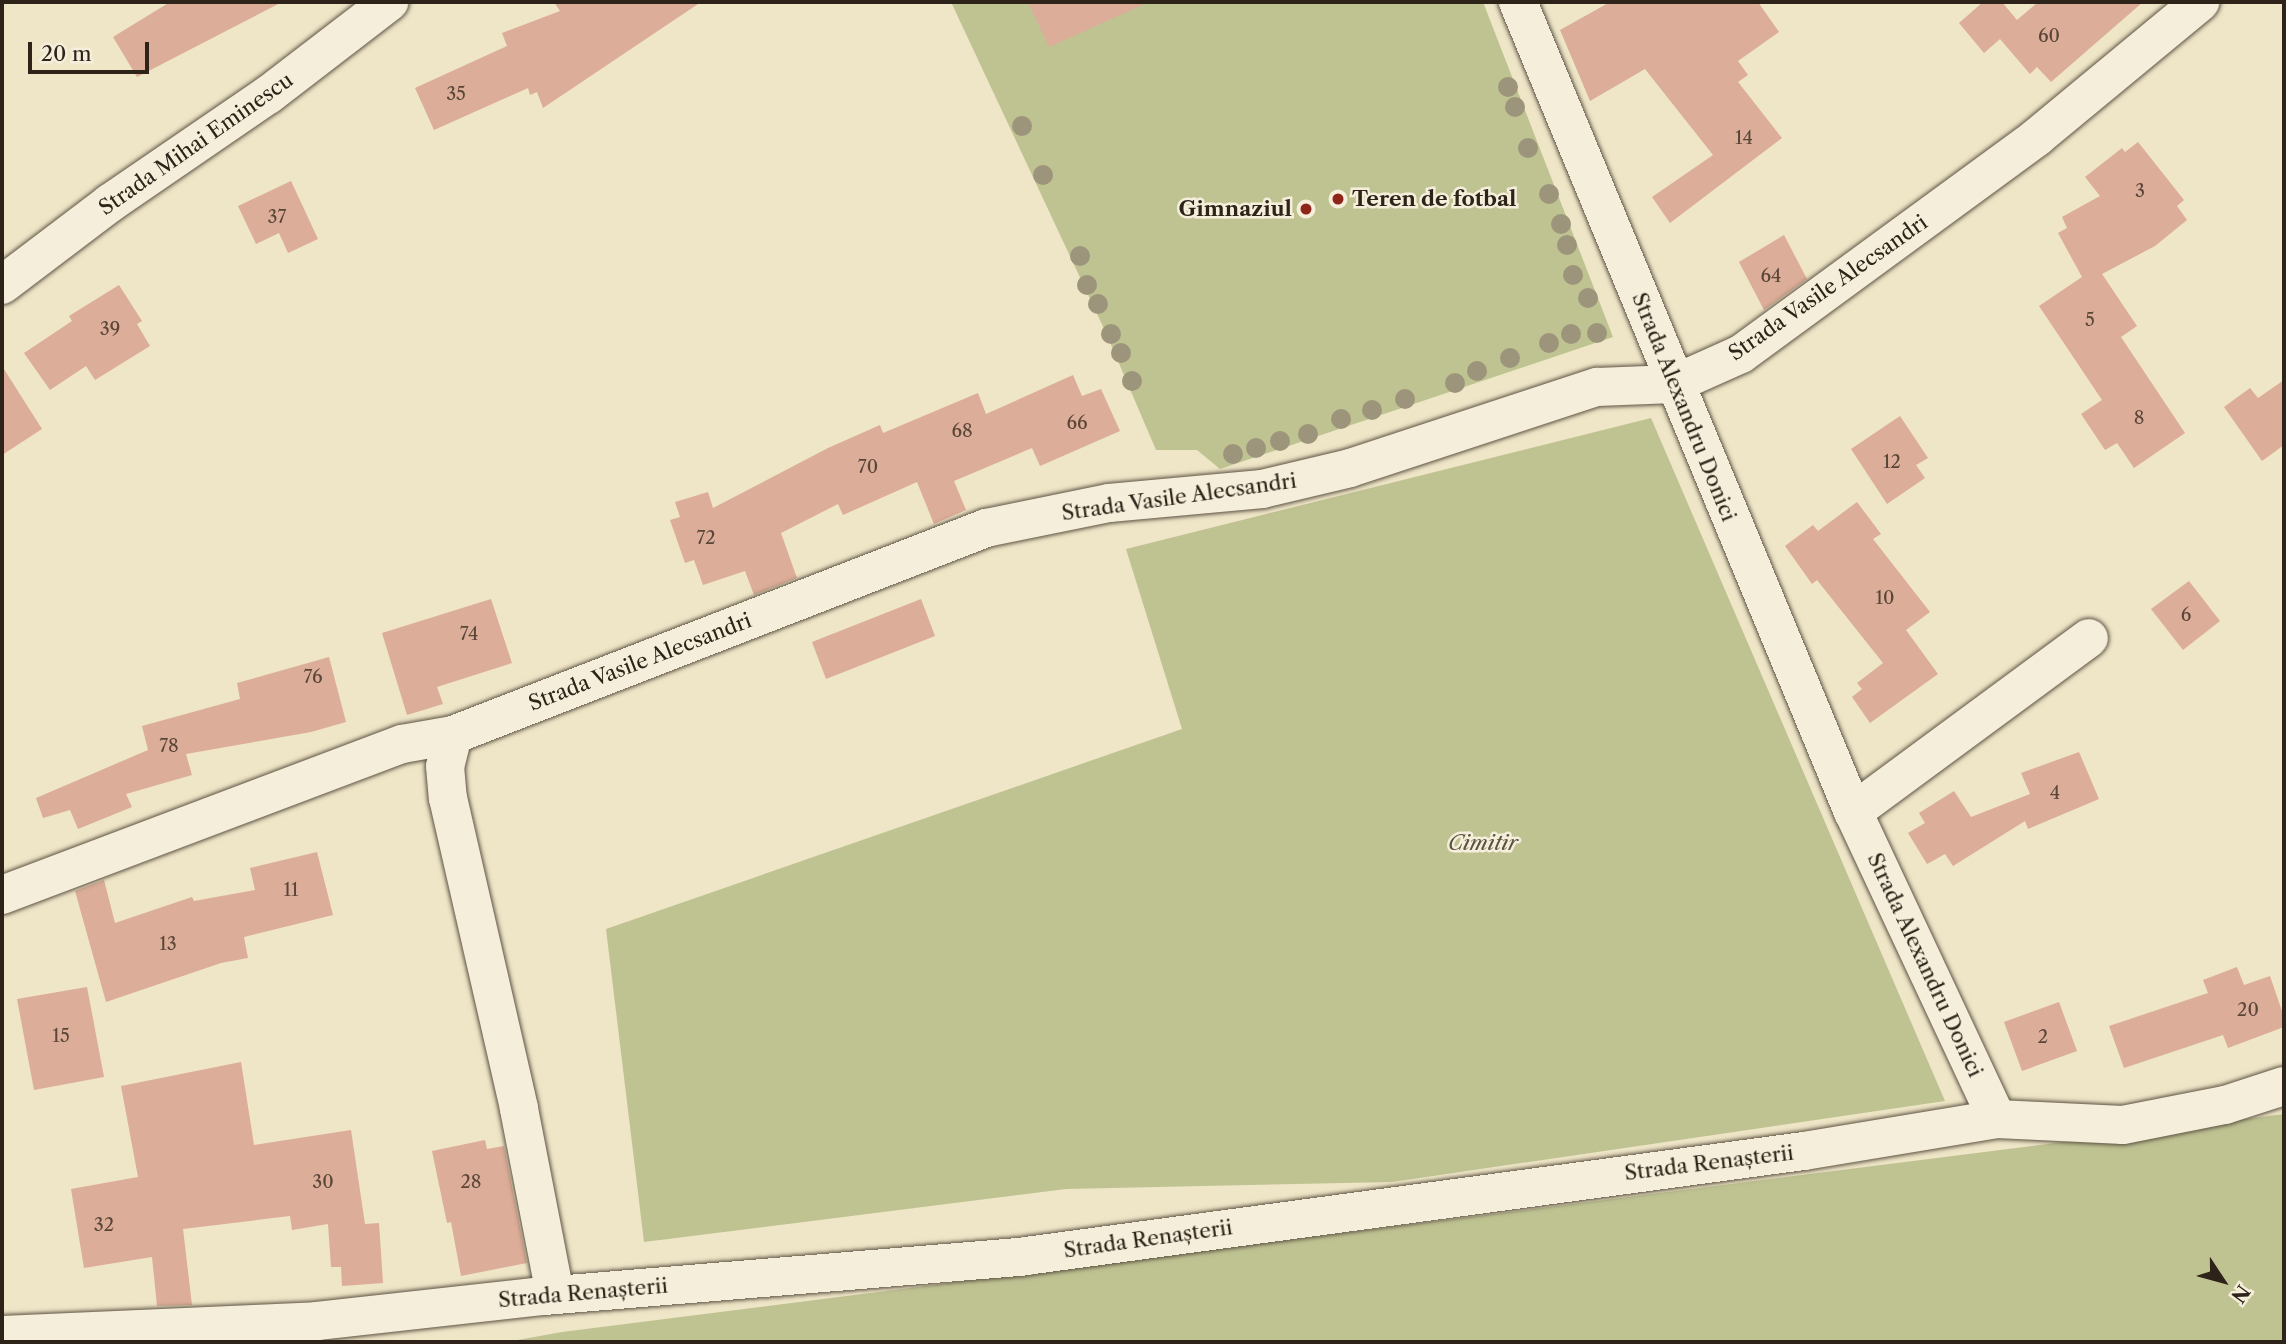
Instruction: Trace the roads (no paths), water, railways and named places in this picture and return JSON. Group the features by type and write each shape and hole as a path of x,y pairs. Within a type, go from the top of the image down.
{"street":[{"name":"Strada Mihai Eminescu","path":"2,285 110,204 268,95 389,2"},
{"name":"Strada Alexandru Donici","path":"1518,2 1853,812 1997,1119"},
{"name":"Strada Vasile Alecsandri","path":"2,895 402,744 453,735 986,528 1109,503 1262,489 1350,468 1597,387 1674,384 1741,354 2037,137 2200,2"},
{"path":"1853,812 2089,638"},
{"path":"453,735 445,766 448,798 519,1109 555,1295"},
{"name":"Strada Renașterii","path":"2,1335 317,1321 555,1295 1026,1256 1804,1151 1997,1119 2123,1125 2225,1105 2284,1086"}],"place":[{"name":"Teren de fotbal","path":"1338,199"},
{"name":"Gimnaziul","path":"1306,209"}],"park label":[{"name":"Cimitir","path":"1483,843"}]}
